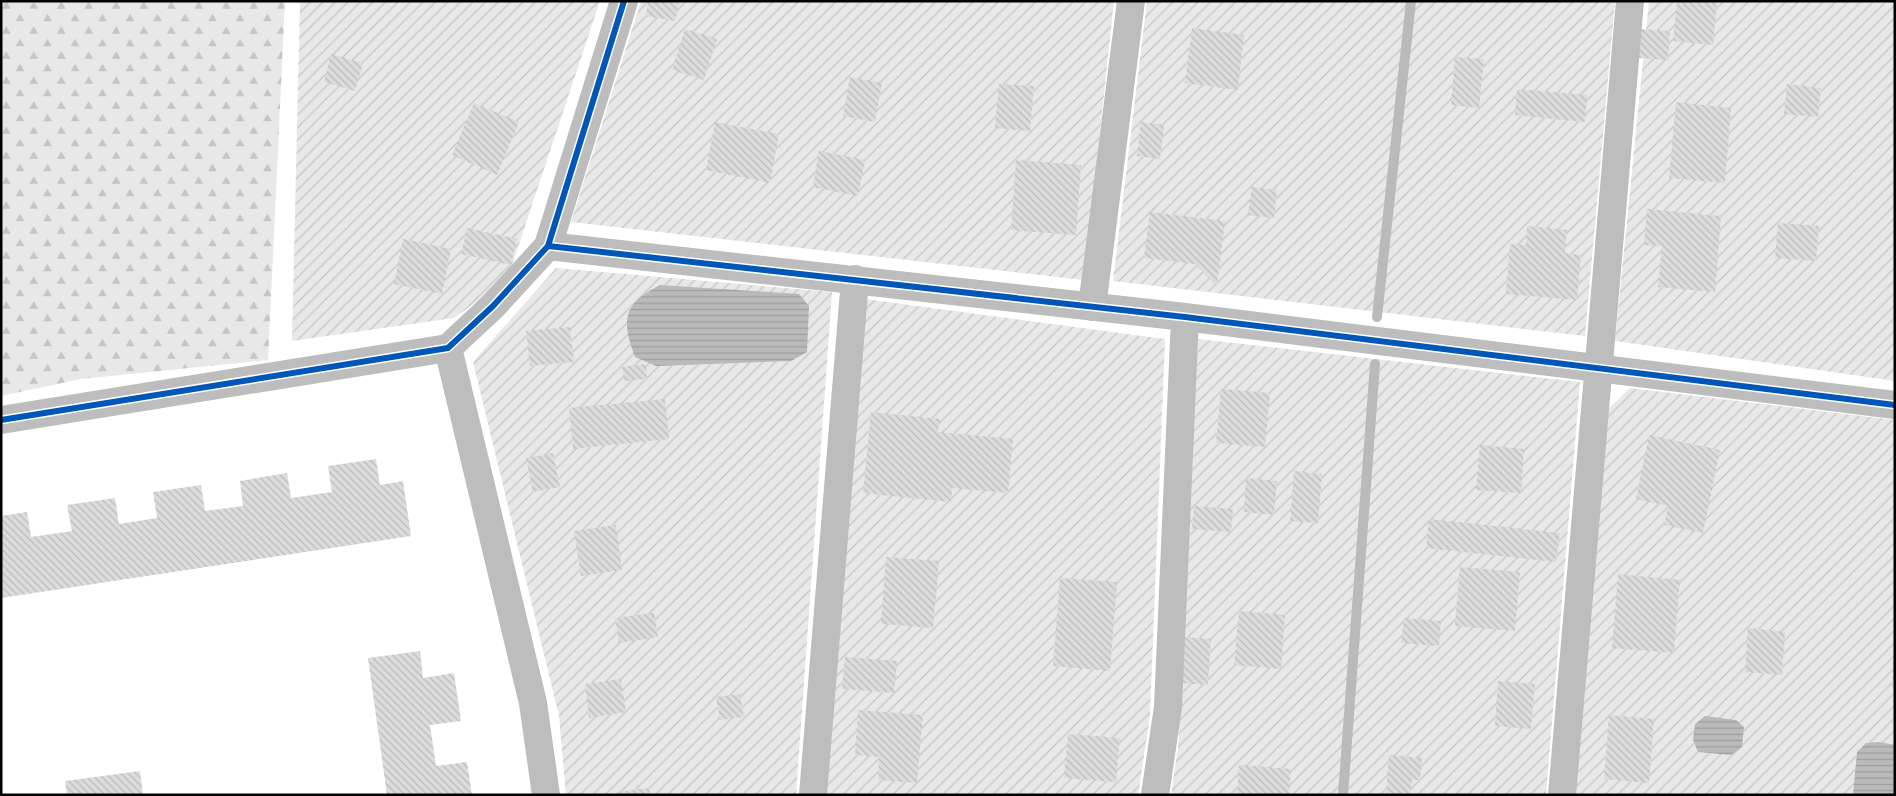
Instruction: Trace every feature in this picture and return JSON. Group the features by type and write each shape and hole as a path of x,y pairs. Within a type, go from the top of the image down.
{"street":[{"path":"1,420 448,348 493,306 548,246 624,1"},
{"path":"1092,307 1131,1"},
{"path":"1562,795 1630,1"},
{"path":"548,246 1185,317 1597,369 1895,404"},
{"path":"812,795 855,279"},
{"path":"1155,795 1168,707 1185,317"},
{"path":"448,348 533,703 546,795"}],"green space":[{"path":"1,1 285,1 268,360 81,379 1,396"},
{"path":"300,1 600,1 507,280 454,318 292,341"},
{"path":"641,1 1114,1 1084,280 571,222"},
{"path":"1147,1 1615,1 1585,336 1113,281"},
{"path":"1649,1 1895,1 1895,381 1615,341"},
{"path":"556,268 832,292 796,795 566,795 559,716 473,362"},
{"path":"865,299 1165,339 1150,716 1138,795 826,795"},
{"path":"1198,339 1580,382 1546,795 1171,795 1178,747"},
{"path":"1630,388 1895,420 1895,795 1572,795 1609,408"}],"shaded area":[{"path":"660,285 799,294 809,306 807,352 791,361 656,366 635,357 628,333 628,314 632,306 639,299"},
{"path":"1705,716 1736,720 1744,727 1742,747 1731,755 1698,752 1693,740 1695,724"},
{"path":"1879,742 1895,745 1895,795 1853,795 1857,752 1866,743"}],"building":[{"path":"648,1 679,3 675,21 646,16"},
{"path":"1677,1 1717,1 1713,45 1673,41"},
{"path":"1192,28 1244,35 1238,90 1185,83"},
{"path":"685,29 717,39 704,80 672,70"},
{"path":"1641,29 1670,31 1668,60 1638,58"},
{"path":"331,54 363,63 355,91 324,82"},
{"path":"1455,57 1484,59 1479,108 1451,105"},
{"path":"850,77 882,83 875,122 843,116"},
{"path":"999,84 1034,86 1030,131 995,128"},
{"path":"1787,84 1821,88 1818,117 1784,114"},
{"path":"1517,89 1587,95 1585,122 1515,115"},
{"path":"1676,102 1731,108 1725,183 1669,178"},
{"path":"474,103 519,122 497,175 452,155"},
{"path":"715,122 779,134 770,183 706,170"},
{"path":"1141,122 1164,125 1160,159 1137,156"},
{"path":"819,151 865,160 858,196 813,187"},
{"path":"1016,160 1081,165 1076,235 1011,230"},
{"path":"1252,187 1277,190 1274,218 1248,215"},
{"path":"1647,209 1721,216 1715,292 1658,287 1662,246 1644,245"},
{"path":"1150,212 1225,221 1217,286 1195,264 1144,258"},
{"path":"1778,223 1819,226 1816,261 1775,258"},
{"path":"1527,226 1567,230 1565,253 1581,255 1577,300 1506,294 1510,244 1526,245"},
{"path":"467,228 517,239 511,265 461,254"},
{"path":"403,239 451,249 442,294 394,284"},
{"path":"570,327 574,362 530,366 526,331"},
{"path":"646,364 647,379 624,381 622,367"},
{"path":"1221,389 1270,393 1265,447 1216,443"},
{"path":"665,399 669,439 573,449 569,408"},
{"path":"871,412 940,419 938,432 1013,439 1008,493 952,488 951,502 863,493"},
{"path":"1649,435 1720,450 1703,533 1664,525 1668,506 1636,499"},
{"path":"1480,445 1524,449 1521,493 1476,490"},
{"path":"553,453 560,487 533,492 526,458"},
{"path":"376,459 380,485 403,481 411,536 1,598 1,516 27,512 31,537 72,531 67,505 115,498 119,524 157,518 153,492 201,485 205,511 243,506 240,481 287,473 291,498 332,492 328,466"},
{"path":"1294,471 1322,474 1318,523 1290,521"},
{"path":"1246,478 1277,481 1274,515 1244,512"},
{"path":"1194,506 1233,509 1231,532 1192,529"},
{"path":"1429,519 1560,533 1556,562 1426,548"},
{"path":"616,525 622,570 581,576 574,531"},
{"path":"886,557 939,561 933,628 881,624"},
{"path":"1460,567 1520,572 1515,631 1455,626"},
{"path":"1618,574 1680,580 1674,653 1612,648"},
{"path":"1060,578 1117,582 1110,671 1053,666"},
{"path":"1239,611 1285,615 1281,669 1234,665"},
{"path":"654,613 658,637 619,643 615,618"},
{"path":"1404,618 1441,621 1439,646 1401,643"},
{"path":"1748,628 1785,632 1782,675 1745,672"},
{"path":"1184,637 1211,639 1208,685 1180,683"},
{"path":"420,651 423,678 454,673 461,721 430,725 436,766 467,762 472,795 387,795 368,658"},
{"path":"845,657 897,661 894,693 842,689"},
{"path":"1893,659 1895,659 1895,689 1892,688"},
{"path":"621,679 626,712 589,718 585,684"},
{"path":"1498,681 1535,684 1531,729 1495,726"},
{"path":"740,694 744,717 720,720 716,697"},
{"path":"858,710 923,715 917,783 878,780 879,757 855,755"},
{"path":"1609,715 1654,719 1649,783 1604,779"},
{"path":"1068,734 1120,738 1116,782 1064,778"},
{"path":"1389,755 1422,758 1420,780 1412,780 1410,795 1386,795"},
{"path":"1239,765 1291,769 1289,795 1237,795"},
{"path":"140,771 143,795 67,795 65,781"},
{"path":"649,788 650,795 616,795 616,792"}],"waterway":[{"path":"1377,317 1411,1"},
{"path":"1343,795 1375,364"}],"cycle path":[{"path":"1,420 448,348 493,306 548,246 624,1"},
{"path":"548,246 1185,317 1895,405"}]}
